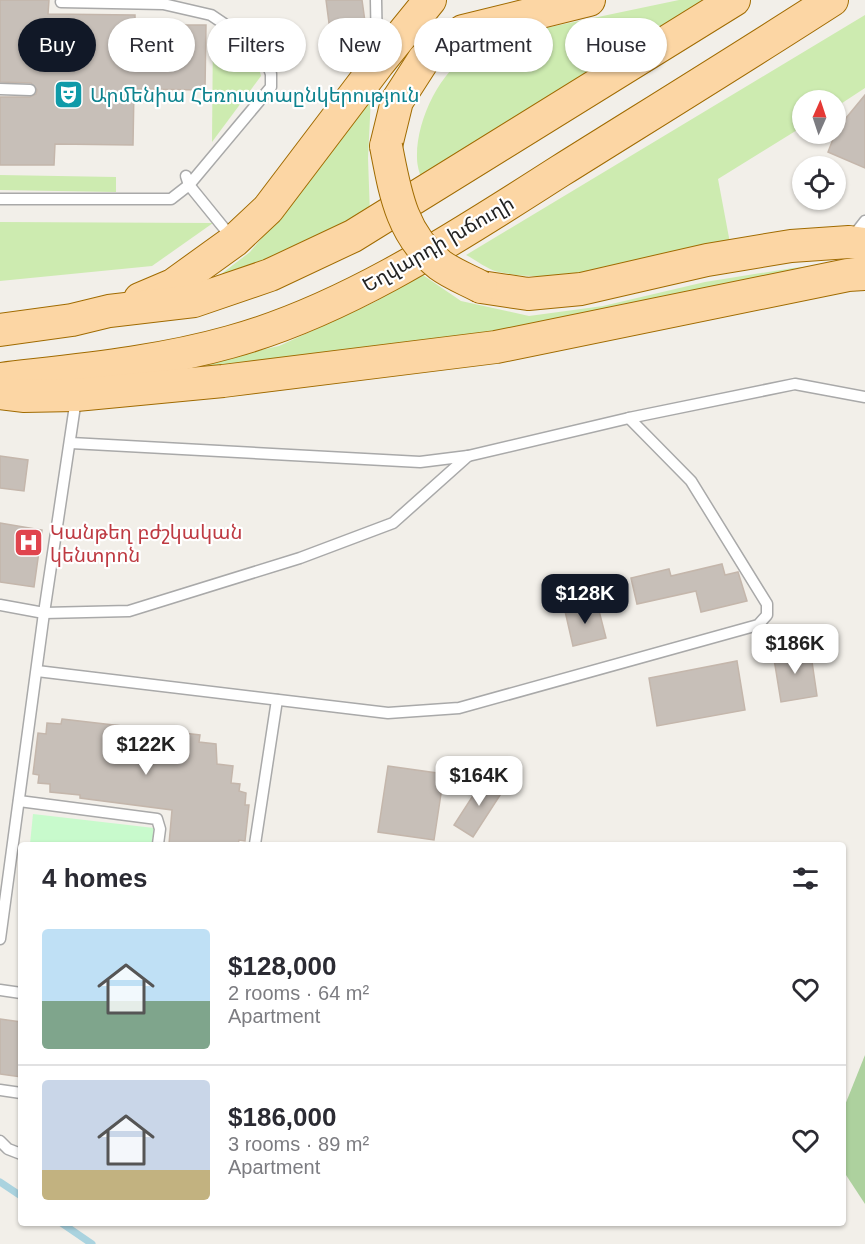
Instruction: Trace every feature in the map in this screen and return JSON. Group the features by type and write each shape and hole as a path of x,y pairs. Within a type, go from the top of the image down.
{"main road":[{"path":"402,34 430,0"},
{"path":"589,0 463,31 424,59 397,101 386,146 396,197 415,240 441,266 481,287 528,294 581,289 706,260 860,235"},
{"path":"0,330 72,320 110,311 194,301 270,275 353,236 734,0"},
{"name":"Եղվարդի խճուղի","path":"0,379 162,356 218,345 307,315 399,268 511,202 832,0"},
{"path":"110,311 173,285 234,241 268,209 372,72"},
{"path":"0,393 22,396 76,395 223,381 496,347 848,275 865,274"}],"lane":[{"path":"376,0 377,18"},
{"path":"0,199 171,199 271,87 271,74 265,58 251,42 211,15 163,4 61,2"},
{"path":"0,89 30,90"},
{"path":"188,180 234,241"},
{"path":"70,443 420,462 468,456 629,418 795,384 865,397"},
{"path":"0,939 76,395"},
{"path":"37,671 388,712 459,708 758,625 767,615 767,604 691,481 629,418"},
{"path":"0,605 44,613 129,611 300,558 393,523 468,456"},
{"path":"255,842 277,700"},
{"path":"19,801 157,819 160,829 158,842"},
{"path":"0,990 18,993"},
{"path":"0,1090 18,1093"},
{"path":"0,1141 8,1149 18,1153"}],"green space":[{"path":"679,0 717,0 667,31 667,18 593,18"},
{"path":"865,15 865,88 846,100 846,90 792,90 792,133 718,179 730,243 614,269 555,276 526,276 499,272 466,255"},
{"path":"565,24 565,72 600,72 422,181 417,161 421,128 432,98 449,72 553,72 553,26"},
{"path":"213,72 260,72 261,76 212,142"},
{"path":"371,97 368,158 370,215 267,266 216,278 250,252 308,183"},
{"path":"0,175 116,177 116,192 0,190"},
{"path":"0,222 213,223 152,266 0,281"},
{"path":"851,262 554,324 148,375 279,346 377,301 420,273 461,301 529,316 603,306 705,282 793,268"},
{"path":"33,814 154,828 152,842 30,842"},
{"path":"865,1055 865,1204 846,1175 846,1102"}],"building":[{"path":"0,0 49,0 48,14 135,15 135,18 108,18 108,72 195,72 195,25 206,25 205,90 134,89 133,145 55,144 54,165 0,165 0,97 30,97 36,94 37,90 31,83 0,82"},
{"path":"326,0 362,0 365,18 328,18"},
{"path":"865,95 865,168 846,160 846,156 837,156 828,152 831,144 846,144 846,118"},
{"path":"0,456 28,460 24,491 0,488"},
{"path":"0,523 42,530 34,587 0,582"},
{"path":"722,564 725,575 738,572 747,601 701,612 696,591 637,604 631,578 669,569 671,576"},
{"path":"597,603 606,638 573,646 565,611"},
{"path":"810,648 817,696 781,702 773,653"},
{"path":"737,661 745,710 657,726 649,678"},
{"path":"62,719 200,735 199,742 216,744 217,764 233,766 231,783 240,784 239,791 246,793 245,805 249,805 245,841 169,842 172,810 50,792 50,784 38,783 39,775 33,774 38,733 46,734 47,723 61,724"},
{"path":"388,766 444,774 434,840 378,832"},
{"path":"485,777 504,789 473,837 454,825"},
{"path":"0,1019 18,1022 18,1077 0,1074"}],"waterway":[{"path":"0,1182 18,1194"},
{"path":"66,1226 92,1244"}],"place":[{"name":"Արմենիա Հեռուստաընկերություն","path":"69,95"},
{"name":"Կանթեղ բժշկական կենտրոն","path":"29,543"}]}
